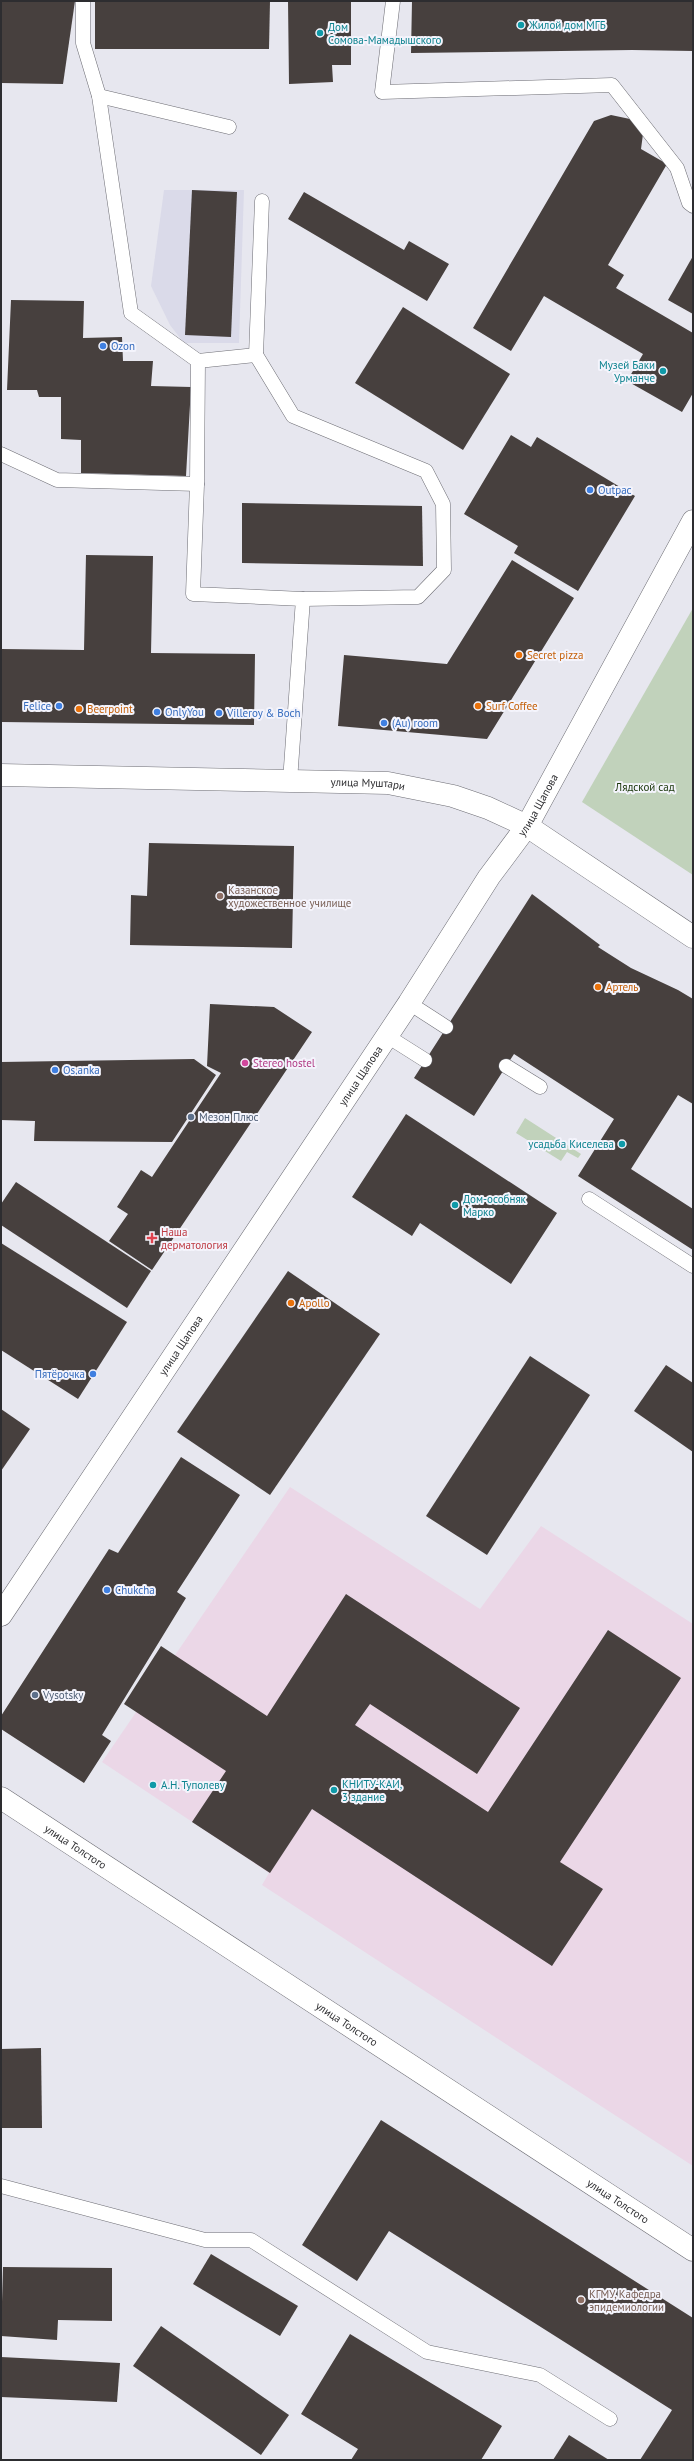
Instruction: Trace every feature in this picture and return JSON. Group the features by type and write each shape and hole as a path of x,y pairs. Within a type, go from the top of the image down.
{"street":[{"name":"улица Щапова","path":"1,1615 409,1003 489,877 527,826 693,521"},
{"name":"улица Муштари","path":"1,775 388,783 419,788 453,796 488,808 527,826 693,937"},
{"name":"улица Толстого","path":"1,1798 693,2250"}],"lane":[{"path":"83,1 83,43 99,96 131,313 198,361 256,356"},
{"path":"393,1 382,92 612,85 677,168 688,203 693,206"},
{"path":"99,96 229,127"},
{"path":"198,361 197,484 193,594 303,599 418,597 444,570 443,504 426,471 294,416 256,356 262,201"},
{"path":"1,454 58,480 197,484"},
{"path":"290,781 303,599"},
{"path":"409,1003 446,1027"},
{"path":"387,1036 424,1060"},
{"path":"506,1066 540,1087"},
{"path":"589,1199 693,1266"},
{"path":"1,2186 205,2240 251,2240 428,2352 540,2375 610,2419"}],"shaded area":[{"path":"164,190 244,190 239,343 184,343 170,325 151,286"},
{"path":"290,1487 480,1609 541,1526 693,1624 693,2166 262,1885 269,1873 102,1762"}],"green space":[{"name":"Лядской сад","path":"693,608 693,875 582,802"},
{"path":"525,1118 581,1154 578,1158 567,1152 561,1161 516,1133"}],"building":[{"path":"1,1 75,1 63,84 1,83"},
{"path":"95,1 270,1 269,49 95,49"},
{"name":"Дом Сомова-Мамадышского","path":"288,1 351,1 351,65 332,65 333,82 289,84"},
{"name":"Жилой дом МГБ","path":"412,1 693,1 693,51 632,50 411,53"},
{"path":"611,115 630,119 643,134 641,149 667,164 608,265 624,275 616,288 693,333 693,393 682,412 627,381 643,354 544,296 511,351 473,328 594,121"},
{"path":"192,190 237,192 231,337 185,335"},
{"path":"304,192 404,250 409,241 449,264 427,301 288,219"},
{"path":"693,256 693,314 668,300"},
{"path":"11,300 84,301 83,338 122,337 123,361 153,361 151,386 191,387 186,476 81,473 81,440 61,439 61,397 39,397 37,390 7,390"},
{"path":"403,307 510,374 463,450 355,383"},
{"path":"511,435 531,447 537,437 635,496 578,591 514,553 518,546 464,514"},
{"path":"242,503 422,506 423,566 242,563"},
{"path":"86,555 153,556 151,653 255,654 254,725 1,722 1,649 84,650"},
{"path":"512,560 574,598 487,739 338,726 344,655 447,664"},
{"name":"Казанское художественное училище","path":"149,843 294,846 292,948 130,945 131,895 147,896"},
{"path":"532,894 600,945 598,947 631,968 678,990 693,999 693,1104 678,1095 631,1169 693,1209 693,1250 578,1176 614,1119 514,1054 474,1116 414,1078"},
{"path":"210,1004 274,1007 312,1032 152,1270 109,1241 128,1214 117,1207 141,1170 152,1177 221,1073 207,1066"},
{"path":"194,1059 216,1075 172,1142 34,1141 35,1121 1,1120 1,1062"},
{"name":"Дом-особняк Марко","path":"406,1114 557,1213 511,1284 420,1223 412,1236 352,1197"},
{"path":"16,1182 151,1271 127,1308 1,1225 1,1204"},
{"path":"1,1243 127,1322 78,1399 1,1350"},
{"path":"288,1271 380,1334 270,1495 177,1432"},
{"path":"530,1356 590,1395 487,1555 426,1516"},
{"path":"666,1365 693,1383 693,1452 634,1411"},
{"path":"1,1409 30,1429 1,1471"},
{"path":"181,1457 240,1495 177,1592 186,1598 102,1735 111,1741 84,1783 1,1729 1,1716 109,1549 118,1553"},
{"name":"КНИТУ-КАИ, 3 здание","path":"346,1594 520,1708 477,1774 370,1704 355,1725 488,1812 608,1630 681,1678 560,1862 603,1889 552,1966 312,1809 270,1873 192,1822 226,1771 124,1704 161,1646 267,1716"},
{"path":"41,2048 42,2128 1,2128 1,2049"},
{"name":"КГМУ, Кафедра эпидемиологии","path":"381,2120 693,2318 693,2460 640,2460 672,2410 389,2231 357,2281 302,2245"},
{"path":"211,2254 298,2306 280,2336 193,2284"},
{"path":"3,2267 112,2268 112,2321 58,2320 57,2340 1,2336"},
{"path":"161,2326 289,2415 261,2455 133,2366"},
{"path":"350,2334 502,2426 481,2460 351,2460 358,2449 301,2414"},
{"path":"1,2357 120,2363 117,2402 1,2397"},
{"path":"569,2435 609,2460 553,2460"}],"place":[{"name":"Жилой дом МГБ","path":"521,25"},
{"name":"Дом Сомова-Мамадышского","path":"320,33"},
{"name":"Ozon","path":"103,346"},
{"name":"Музей Баки Урманче","path":"663,371"},
{"name":"Outpac","path":"590,490"},
{"name":"Secret pizza","path":"519,655"},
{"name":"Felice","path":"59,706"},
{"name":"Surf Coffee","path":"478,706"},
{"name":"Beerpoint","path":"79,709"},
{"name":"OnlyYou","path":"157,712"},
{"name":"Villeroy & Boch","path":"219,713"},
{"name":"(Au) room","path":"384,723"},
{"name":"Казанское художественное училище","path":"220,896"},
{"name":"Артель","path":"598,987"},
{"name":"Stereo hostel","path":"245,1063"},
{"name":"Os.anka","path":"55,1070"},
{"name":"Мезон Плюс","path":"191,1117"},
{"name":"усадьба Киселева","path":"622,1144"},
{"name":"Дом-особняк Марко","path":"455,1205"},
{"name":"Наша дерматология","path":"152,1238"},
{"name":"Apollo","path":"291,1303"},
{"name":"Пятёрочка","path":"93,1374"},
{"name":"Chukcha","path":"107,1590"},
{"name":"Vysotsky","path":"35,1695"},
{"name":"А.Н. Туполеву","path":"153,1785"},
{"name":"КНИТУ-КАИ, 3 здание","path":"334,1790"},
{"name":"КГМУ, Кафедра эпидемиологии","path":"581,2300"}]}
